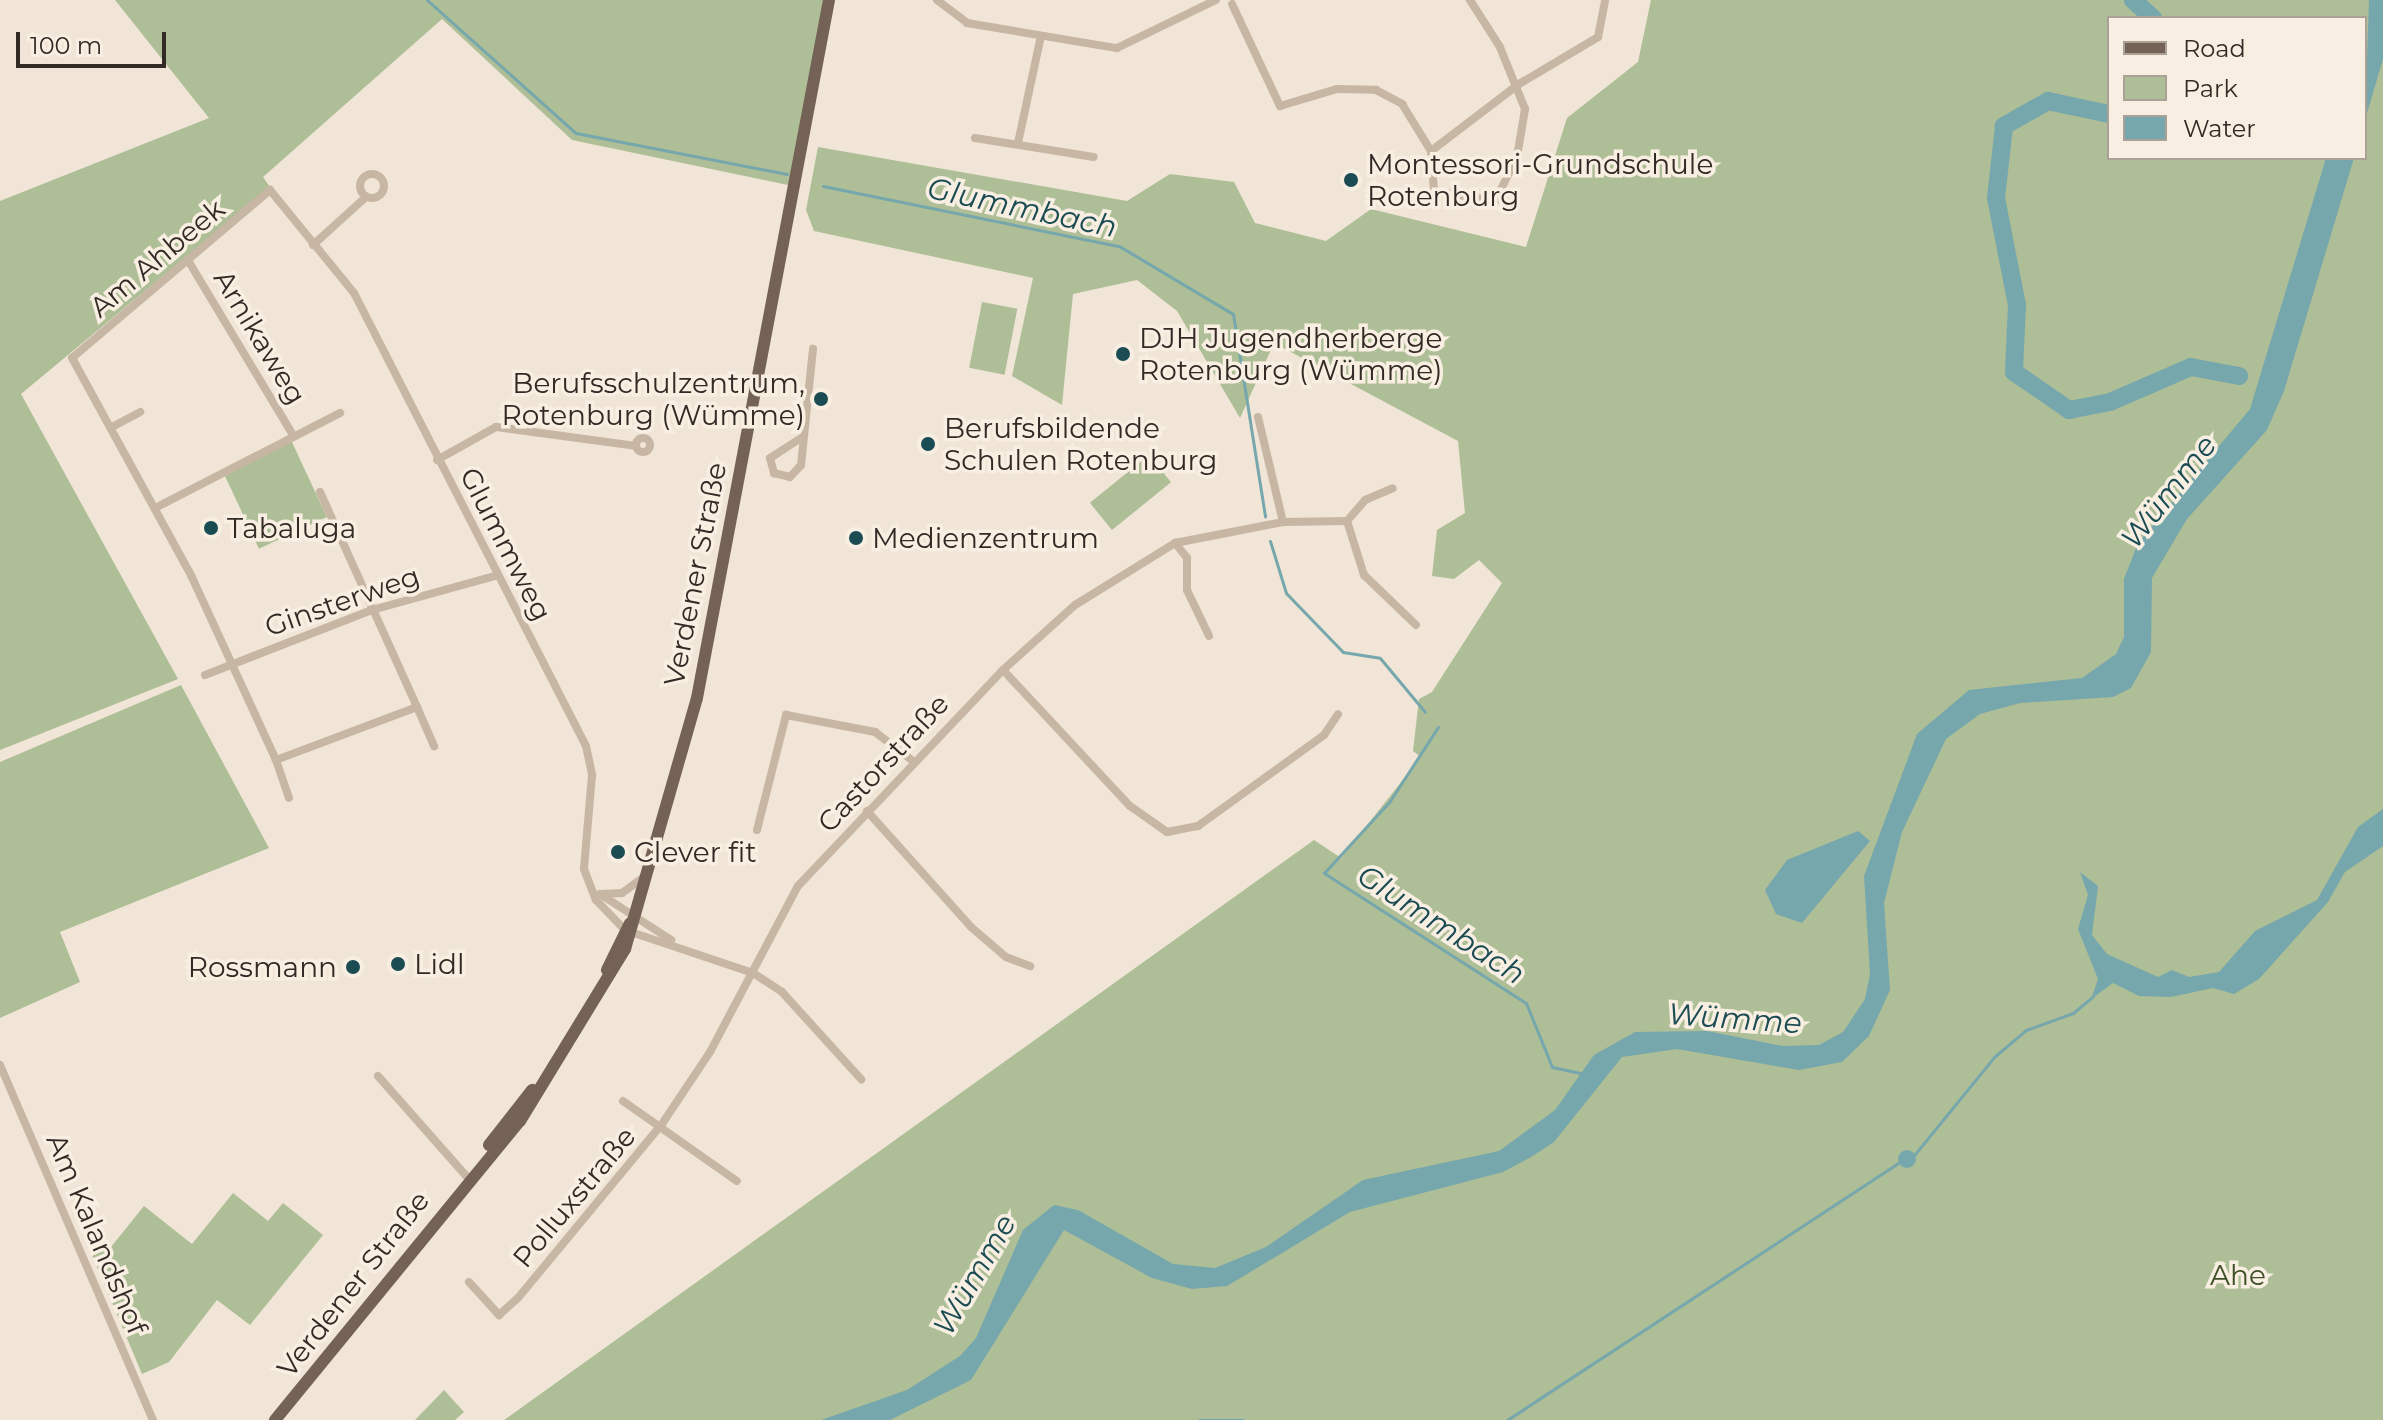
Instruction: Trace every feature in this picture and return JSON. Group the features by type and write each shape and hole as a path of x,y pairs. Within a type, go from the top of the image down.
{"main road":[{"name":"Verdener Straße","path":"275,1420 468,1178 520,1121 542,1079 603,985 634,916 652,868 697,698 829,0"}],"street":[{"path":"937,0 967,23 1117,48 1217,0 1234,2 1280,106 1337,89 1376,90 1402,104 1431,151 1434,191 1462,201 1495,201 1517,157 1525,109 1519,84 1470,0"},
{"path":"1431,151 1519,84 1598,37 1605,0"},
{"path":"1018,143 1041,36"},
{"path":"975,138 1093,157"},
{"name":"Glummweg","path":"270,190 354,293 591,760 588,883"},
{"name":"Am Ahbeek","path":"112,427 72,358 189,262 270,190"},
{"path":"313,245 366,197"},
{"name":"Arnikaweg","path":"189,262 293,435"},
{"path":"801,438 770,458 774,473 790,477 801,465 801,438 813,349"},
{"path":"140,412 112,427 157,507 235,661 289,798"},
{"path":"157,507 340,413"},
{"path":"1258,417 1283,522"},
{"path":"437,460 496,427 636,446"},
{"path":"1209,636 1187,590 1187,558 1175,543 1283,522 1347,521 1365,500 1393,488"},
{"path":"320,492 434,746"},
{"path":"1347,521 1364,575 1416,625"},
{"name":"Castorstraße","path":"753,973 785,903 913,761 1003,670 1075,605 1175,543"},
{"name":"Ginsterweg","path":"205,675 372,610 495,576"},
{"path":"1003,670 1130,806 1167,832 1198,826 1324,735 1338,714"},
{"path":"276,760 417,707"},
{"path":"757,830 786,715 875,732 913,761"},
{"path":"867,811 971,927 1006,957 1030,966"},
{"path":"600,894 622,893 652,868"},
{"path":"588,883 675,942"},
{"path":"588,883 628,931 675,942 753,973 808,1017 861,1079"},
{"name":"Polluxstraße","path":"469,1282 499,1315 602,1203 662,1124 753,973"},
{"name":"Am Kalandshof","path":"0,1065 153,1420"},
{"path":"378,1076 468,1178"},
{"path":"623,1101 662,1124 737,1181"}],"green space":[{"path":"115,0 829,0 793,186 572,140 442,19 263,177 270,187 21,394 178,679 0,750 0,201 209,118"},
{"name":"Ahe","path":"1651,0 2383,0 2383,1420 504,1420 1314,840 1341,858 1421,757 1413,751 1419,699 1432,692 1502,583 1479,560 1454,579 1432,576 1437,530 1465,513 1458,441 1274,343 1240,418 1177,311 1137,280 1073,294 1062,405 1012,376 1033,278 814,231 806,210 818,147 1127,201 1170,174 1234,182 1255,223 1326,241 1371,209 1526,247 1567,118 1638,62"},
{"path":"982,302 1017,309 1005,375 969,368"},
{"path":"291,440 327,517 259,549 223,472"},
{"path":"1149,455 1171,482 1112,530 1090,503"},
{"path":"181,685 269,848 60,932 80,982 0,1018 0,762"},
{"path":"233,1193 268,1221 283,1203 323,1235 250,1325 217,1300 169,1362 142,1374 92,1255 111,1247 144,1206 192,1244"},
{"path":"444,1390 464,1412 455,1420 415,1420"}],"water":[{"path":"2369,0 2383,0 2383,59 2367,113"},
{"path":"2325,160 2353,160 2284,391 2267,430 2187,519 2152,578 2151,652 2131,688 2113,697 2020,703 1980,714 1946,739 1902,832 1884,903 1890,990 1869,1036 1842,1062 1799,1070 1677,1049 1622,1057 1554,1142 1531,1157 1503,1172 1350,1212 1227,1286 1192,1289 1152,1278 1064,1230 971,1380 890,1420 821,1420 907,1390 960,1356 976,1338 1023,1230 1054,1205 1078,1210 1173,1264 1215,1268 1266,1247 1363,1180 1499,1151 1555,1110 1594,1055 1635,1032 1707,1031 1783,1046 1819,1045 1843,1032 1865,999 1870,974 1864,876 1917,734 1969,690 2082,678 2116,654 2124,637 2124,579 2138,543 2250,409"},
{"path":"2383,809 2383,846 2345,872 2328,902 2259,979 2234,994 2213,988 2171,997 2139,996 2113,983 2091,999 2098,979 2078,929 2088,895 2080,872 2098,886 2092,935 2107,954 2158,977 2172,970 2189,977 2219,972 2255,931 2317,900 2358,827"},
{"path":"1858,831 1870,841 1802,923 1776,914 1765,890 1787,860"},
{"path":"1907,1150 1916,1159 1907,1168 1898,1159"}],"waterway":[{"name":"Glummbach","path":"427,0 576,133 787,174"},
{"path":"2133,0 2151,16"},
{"path":"2107,114 2048,101 2004,126 1996,198 2017,305 2014,372 2069,410 2110,402 2191,367 2239,376"},
{"name":"Glummbach","path":"823,186 1119,246 1233,314 1265,516"},
{"name":"Glummbach","path":"1270,541 1286,593 1343,652 1380,658 1425,712"},
{"name":"Glummbach","path":"1438,727 1390,801 1324,873 1526,1003 1552,1067 1581,1073"},
{"path":"1915,1154 1994,1057 2026,1030 2073,1013 2093,996"},
{"path":"1507,1420 1898,1163"},
{"path":"1199,1420 1243,1420"}],"place":[{"name":"Montessori-Grundschule Rotenburg","path":"1351,180"},
{"name":"DJH Jugendherberge Rotenburg (Wümme)","path":"1123,354"},
{"name":"Berufsschulzentrum, Rotenburg (Wümme)","path":"821,399"},
{"name":"Berufsbildende Schulen Rotenburg","path":"928,444"},
{"name":"Tabaluga","path":"211,528"},
{"name":"Medienzentrum","path":"856,538"},
{"name":"Clever fit","path":"618,852"},
{"name":"Lidl","path":"398,964"},
{"name":"Rossmann","path":"353,967"}],"water label":[{"name":"Wümme","path":"2169,492"},
{"name":"Wümme","path":"1735,1019"},
{"name":"Wümme","path":"975,1275"}]}
